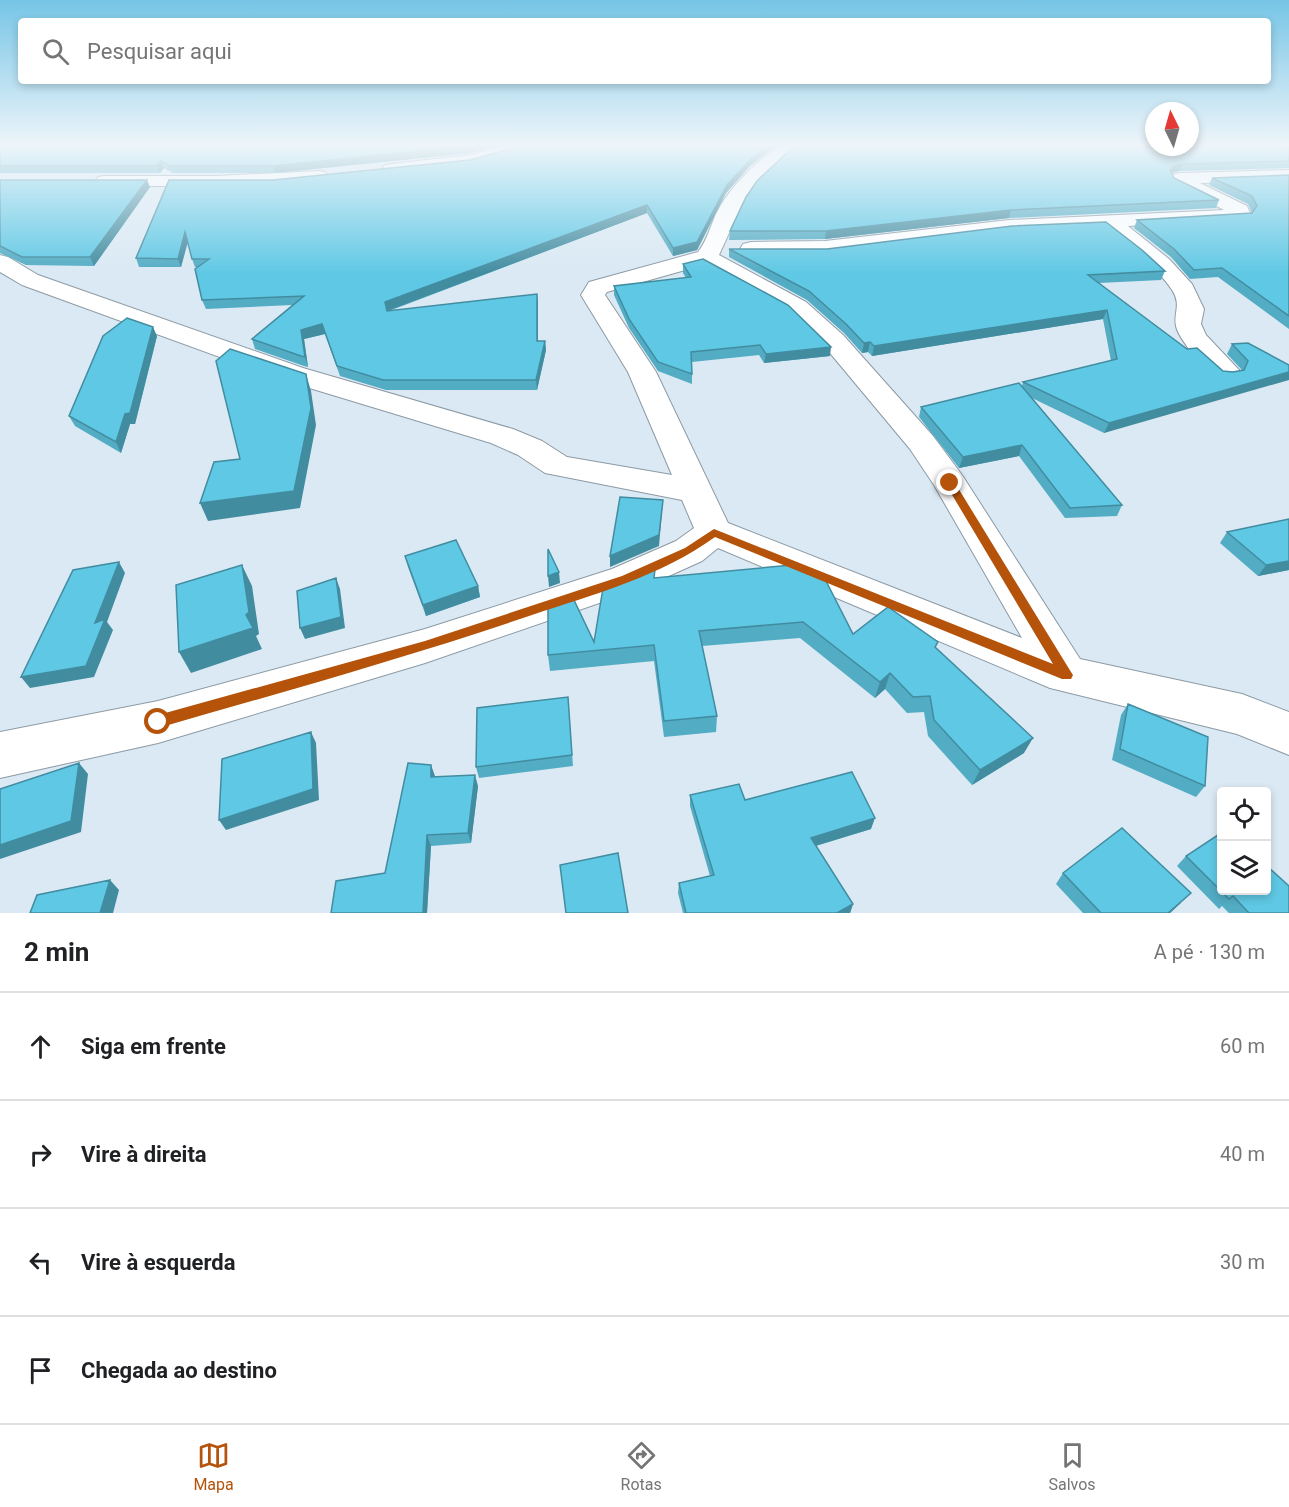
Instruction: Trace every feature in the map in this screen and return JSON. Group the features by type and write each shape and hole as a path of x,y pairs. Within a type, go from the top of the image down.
{"street":[{"path":"710,253 725,216 743,189"},
{"path":"1197,189 1240,210 1241,215 1009,226 825,248 710,253 597,287 593,295 642,372 714,532 1066,675 1242,715 1289,734"},
{"path":"1107,221 1161,264 1184,289 1191,309 1188,324 1194,338 1227,372"},
{"path":"710,253 797,308 834,340 915,434 950,483 1066,675"},
{"path":"0,262 30,280 293,374 502,436 530,448 557,466 696,491"},
{"path":"0,755 158,722 425,646 626,579 688,550 714,532"}],"building":[{"path":"0,189 141,189 90,257 22,257 0,246"},
{"path":"165,189 725,189 697,242 673,248 647,205 385,302 387,311 537,294 537,341 545,341 536,380 383,380 337,366 322,324 301,330 305,357 301,356 252,339 304,296 202,300 195,269 209,259 192,259 185,232 178,259 136,258"},
{"path":"752,189 1196,189 1219,200 1011,210 826,231 730,231"},
{"path":"1236,189 1289,189 1289,316 1222,268 1194,270 1174,249 1137,220 1252,213 1257,206 1252,196"},
{"path":"1106,222 1165,271 1088,275 1187,349 1197,348 1223,371 1244,370 1248,361 1232,344 1248,343 1289,365 1289,372 1109,423 1023,382 1117,359 1107,310 874,346 870,342 864,343 809,291 729,249 827,249 1012,226"},
{"path":"703,259 788,305 831,347 766,354 760,345 691,352 692,374 658,362 629,319 614,286 691,277 683,264"},
{"path":"127,318 153,327 130,413 125,414 116,442 69,416 103,336"},
{"path":"230,349 306,374 311,408 294,491 200,503 214,462 240,459 216,361"},
{"path":"1019,383 1122,505 1070,508 1022,445 963,457 921,407"},
{"path":"620,497 663,500 659,535 610,556"},
{"path":"1289,519 1289,561 1266,565 1227,532"},
{"path":"456,540 478,586 423,605 405,556"},
{"path":"548,549 559,572 548,576"},
{"path":"119,562 95,623 105,619 86,666 21,677 73,570"},
{"path":"242,565 249,612 246,615 253,628 179,652 176,585"},
{"path":"792,565 825,579 853,634 888,607 938,642 935,647 1033,738 980,770 934,720 930,696 913,697 890,673 880,682 803,622 699,631 717,716 664,721 654,645 548,655 548,607 573,598 594,642 603,588 655,569 654,578"},
{"path":"336,578 341,617 300,628 297,591"},
{"path":"568,697 572,755 476,767 477,708"},
{"path":"1128,704 1208,737 1205,786 1120,749"},
{"path":"311,732 313,789 219,820 222,759"},
{"path":"79,763 71,821 0,845 0,789"},
{"path":"408,763 431,765 431,777 475,775 468,833 427,835 423,913 331,913 336,881 385,873"},
{"path":"852,772 875,818 811,838 853,904 837,913 686,913 679,883 714,875 690,795 739,784 745,800"},
{"path":"1122,828 1191,893 1168,913 1101,913 1063,873"},
{"path":"1217,836 1217,887 1186,856"},
{"path":"618,853 628,913 566,913 560,865"},
{"path":"1271,870 1289,886 1289,913 1249,913 1233,896 1229,899 1225,895 1271,895"},
{"path":"110,880 100,913 30,913 37,895"}],"route":[{"path":"158,722 425,646 626,579 688,550 714,532 1066,675 950,483"}]}
